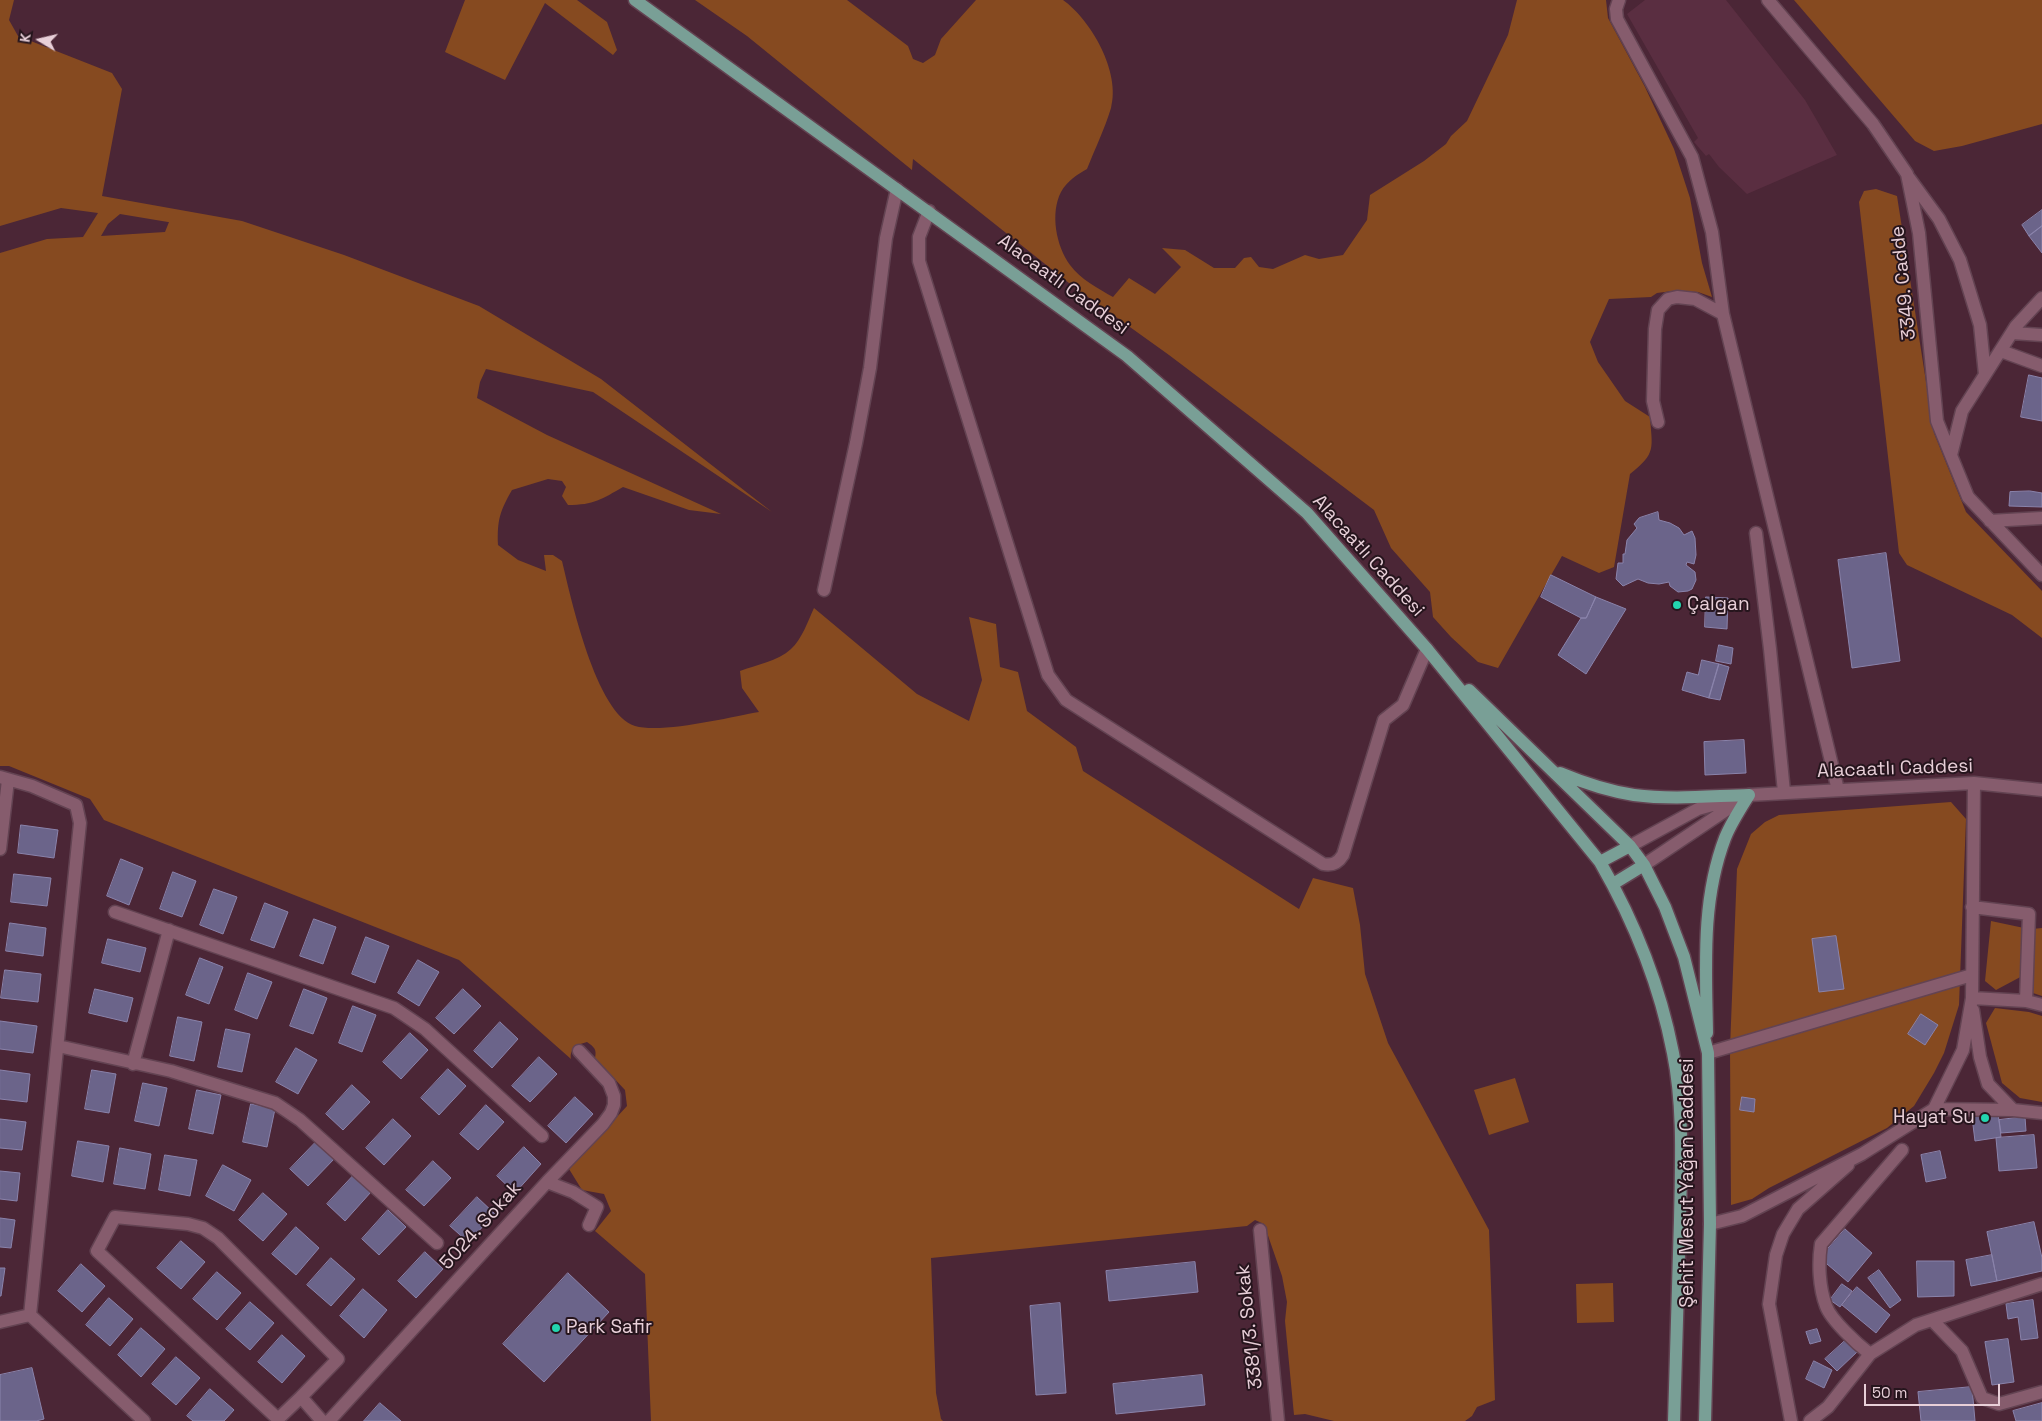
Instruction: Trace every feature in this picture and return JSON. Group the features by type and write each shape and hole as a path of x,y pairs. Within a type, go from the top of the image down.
{"main road":[{"name":"Alacaatlı Caddesi","path":"635,0 1127,356 1202,419 1307,513 1427,649 1600,862 1613,884 1644,865 1630,846 1554,770 1427,649"},
{"path":"1554,770 1602,788 1635,795 1666,798 1749,795"},
{"path":"1708,1052 1705,942 1710,897 1715,870 1725,837 1749,795"},
{"name":"Alacaatlı Caddesi","path":"1600,862 1630,846"},
{"name":"Şehit Mesut Yağan Caddesi","path":"1644,865 1665,907 1684,956 1708,1052 1710,1224 1705,1421"},
{"name":"Şehit Mesut Yağan Caddesi","path":"1613,884 1656,985 1674,1053 1677,1078 1681,1166 1674,1421"}],"street":[{"path":"1619,0 1616,9 1617,19 1692,157 1712,232 1723,314 1838,790"},
{"name":"3349. Cadde","path":"1768,0 1874,124 1906,174 1919,233 1937,422 1968,497 2042,575"},
{"path":"1906,174 1940,219 1960,260 1980,325 1985,375"},
{"path":"824,590 856,443 870,368 886,238 897,189"},
{"path":"929,211 919,237 920,261 1048,675 1066,700 1323,864 1328,865 1339,861 1343,855 1384,720 1402,705 1427,649"},
{"path":"1658,422 1653,401 1655,329 1658,310 1668,299 1677,297 1695,299 1723,314"},
{"path":"1951,455 1962,411 2012,332 2042,298"},
{"path":"2012,332 2042,334"},
{"path":"2001,351 2042,366"},
{"path":"1990,521 2042,518"},
{"path":"1756,533 1784,792"},
{"path":"0,843 4,778 32,786 76,805 80,823 30,1314"},
{"path":"1974,783 1972,998 1980,1057 1988,1084 2013,1110"},
{"name":"Alacaatlı Caddesi","path":"1630,846 1698,809 1749,795 1974,783 2042,790"},
{"name":"Alacaatlı Caddesi","path":"1644,865 1749,795"},
{"path":"1972,907 2029,914 2026,1001"},
{"path":"115,912 394,1008 425,1029 542,1136"},
{"path":"133,1064 169,930"},
{"path":"1708,1052 1972,975"},
{"path":"1972,998 2026,1001 2042,1005"},
{"path":"1710,1224 1742,1216 1862,1154 1934,1109 1963,1050 1972,998"},
{"path":"58,1046 171,1071 275,1103 300,1120 437,1242"},
{"name":"5024. Sokak","path":"329,1421 547,1182 603,1124 614,1105 614,1096 609,1084 579,1051"},
{"path":"1934,1109 2042,1112"},
{"path":"1870,1354 1852,1340 1826,1307 1818,1262 1821,1244 1902,1150"},
{"path":"1791,1421 1770,1304 1776,1256 1783,1234 1798,1209 1862,1154"},
{"path":"547,1182 573,1192 597,1207 589,1225"},
{"path":"115,1217 188,1224 203,1228 218,1238 338,1359 301,1397 278,1419 97,1251 115,1217"},
{"name":"3381/3. Sokak","path":"1260,1230 1278,1421"},
{"path":"1810,1421 1828,1407 1870,1354 1916,1325 2042,1284"},
{"path":"0,1322 30,1314"},
{"path":"30,1314 144,1421"},
{"path":"1932,1320 1962,1351 1982,1398 1999,1404 2042,1392"},
{"path":"301,1397 322,1421"}],"shaded area":[{"path":"0,0 14,0 9,20 18,36 112,73 122,89 102,196 242,221 344,255 479,306 601,379 772,512 593,392 486,369 480,382 477,398 547,435 721,514 689,510 623,487 609,495 585,504 568,505 562,496 566,487 562,481 548,479 512,490 505,504 500,516 498,545 518,560 546,571 544,555 553,555 562,561 587,653 608,700 621,717 635,726 662,728 696,724 759,712 742,688 740,671 773,660 791,649 802,635 814,608 917,694 969,721 982,680 969,617 996,624 1000,667 1018,672 1027,711 1076,747 1083,771 1299,909 1313,878 1353,888 1360,925 1365,974 1388,1043 1489,1230 1495,1400 1477,1407 1472,1416 1465,1421 1334,1421 1305,1414 1294,1415 1285,1321 1287,1302 1282,1276 1264,1224 1255,1220 1247,1226 931,1258 936,1393 943,1421 651,1421 645,1274 595,1231 611,1211 604,1194 582,1190 569,1169 627,1106 625,1090 595,1058 596,1052 593,1047 587,1042 580,1044 571,1052 571,1059 459,960 104,820 90,799 9,766 0,766 0,253 47,239 83,237 98,213 61,208 0,226","holes":["120,214 169,222 165,232 101,236 108,224"]},
{"path":"465,0 577,0 607,22 617,50 613,55 545,3 505,80 445,52"},
{"path":"695,0 847,0 908,46 913,59 923,63 935,55 941,39 976,0 1063,0 1084,20 1101,48 1108,63 1113,94 1109,116 1087,169 1069,181 1061,192 1056,210 1056,229 1061,249 1074,270 1090,283 1113,297 1129,278 1155,294 1181,267 1162,248 1185,250 1214,268 1235,268 1244,258 1251,257 1259,267 1273,269 1305,255 1319,259 1343,255 1367,220 1370,195 1424,161 1446,144 1451,136 1467,121 1508,35 1517,0 1606,0 1608,18 1645,87 1674,149 1690,198 1702,263 1712,297 1698,292 1672,291 1657,293 1651,297 1609,299 1590,342 1598,362 1625,401 1650,417 1651,449 1645,461 1630,474 1614,567 1599,573 1562,556 1498,668 1478,662 1433,617 1430,592 1391,548 1374,510 1169,355 1074,287 913,159 912,170 747,36"},
{"path":"1645,0 1726,0 1805,100 1837,155 1747,194 1719,167 1709,154 1706,156 1694,142 1698,138 1627,14"},
{"path":"1794,0 2042,0 2042,124 1962,146 1934,151 1915,141"},
{"path":"1876,189 1897,196 1934,433 1966,512 2042,591 2042,638 2012,615 1907,565 1899,553 1859,202 1864,191"},
{"path":"1951,802 1966,819 1959,1005 1944,1053 1934,1073 1914,1106 1887,1128 1769,1188 1752,1199 1731,1205 1730,1048 1737,869 1751,834 1765,822 1779,815"},
{"path":"1991,921 2024,928 2026,974 1996,990 1985,981"},
{"path":"2042,928 2042,996 2030,992 2032,929"},
{"path":"1995,1008 2029,1012 2042,1016 2042,1102 2020,1098 2002,1083 1986,1023"},
{"path":"1515,1078 1529,1122 1489,1135 1474,1090"},
{"path":"1613,1283 1614,1322 1577,1323 1576,1284"}],"building":[{"path":"2042,210 2042,226 2029,236 2022,225"},
{"path":"2042,226 2042,253 2029,236"},
{"path":"2029,375 2042,378 2042,421 2021,417"},
{"path":"2030,491 2042,493 2042,507 2009,506 2010,492"},
{"path":"1658,512 1659,520 1679,528 1684,535 1692,531 1695,538 1696,555 1694,564 1687,562 1686,565 1695,572 1696,580 1692,589 1688,591 1678,592 1670,586 1669,582 1659,584 1648,583 1638,579 1623,586 1616,579 1618,563 1623,563 1623,554 1625,554 1627,540 1637,528 1634,524 1639,518"},
{"path":"1886,553 1900,661 1852,668 1838,560"},
{"path":"1551,575 1596,597 1586,618 1581,618 1541,597"},
{"path":"1596,597 1626,609 1586,674 1558,655 1581,618 1586,618"},
{"path":"1706,597 1728,598 1727,629 1705,627"},
{"path":"1719,645 1733,648 1731,664 1716,661"},
{"path":"1702,660 1719,664 1709,698 1682,690 1687,672 1698,675"},
{"path":"1719,664 1729,667 1720,700 1709,698"},
{"path":"1744,740 1746,773 1705,775 1704,742"},
{"path":"21,825 58,830 54,858 18,853"},
{"path":"121,859 143,868 129,905 107,896"},
{"path":"173,872 196,881 182,917 160,909"},
{"path":"14,874 51,878 47,906 11,902"},
{"path":"214,889 237,897 223,934 200,925"},
{"path":"265,903 288,912 274,948 251,940"},
{"path":"314,919 336,927 323,964 300,956"},
{"path":"10,923 46,928 43,956 6,951"},
{"path":"1836,936 1844,989 1819,992 1812,939"},
{"path":"366,937 389,946 375,983 352,974"},
{"path":"108,939 146,948 140,972 102,963"},
{"path":"200,958 223,967 209,1004 186,995"},
{"path":"418,960 439,972 419,1006 398,993"},
{"path":"5,970 41,974 38,1002 1,998"},
{"path":"248,973 272,982 257,1019 235,1010"},
{"path":"95,989 133,998 127,1022 89,1013"},
{"path":"304,989 327,998 313,1034 290,1026"},
{"path":"463,989 481,1006 454,1034 436,1018"},
{"path":"353,1006 376,1015 362,1052 339,1043"},
{"path":"1921,1014 1938,1025 1925,1045 1908,1034"},
{"path":"178,1017 202,1022 194,1061 170,1056"},
{"path":"0,1021 37,1026 33,1053 0,1049"},
{"path":"500,1022 518,1039 492,1068 474,1051"},
{"path":"226,1029 250,1034 242,1072 218,1067"},
{"path":"410,1033 428,1050 401,1079 383,1062"},
{"path":"296,1048 317,1060 298,1094 276,1082"},
{"path":"539,1057 557,1074 530,1102 512,1086"},
{"path":"448,1069 466,1086 439,1115 421,1098"},
{"path":"0,1070 30,1074 27,1102 0,1099"},
{"path":"92,1070 116,1074 109,1113 85,1109"},
{"path":"143,1083 167,1088 159,1126 135,1121"},
{"path":"352,1085 370,1102 343,1130 326,1114"},
{"path":"197,1090 221,1095 213,1134 189,1129"},
{"path":"575,1097 593,1114 566,1143 548,1126"},
{"path":"1742,1097 1755,1099 1754,1112 1740,1110"},
{"path":"251,1104 275,1109 267,1147 243,1142"},
{"path":"486,1105 504,1122 478,1150 460,1134"},
{"path":"1998,1113 2001,1137 1975,1141 1972,1117"},
{"path":"2025,1117 2026,1131 2001,1133 1999,1120"},
{"path":"0,1119 26,1122 22,1150 0,1148"},
{"path":"393,1119 411,1136 384,1165 366,1148"},
{"path":"2034,1135 2037,1168 1999,1171 1996,1138"},
{"path":"78,1141 109,1146 103,1182 72,1176"},
{"path":"317,1141 335,1158 308,1186 290,1169"},
{"path":"524,1147 541,1164 515,1193 497,1176"},
{"path":"120,1148 151,1154 145,1189 114,1184"},
{"path":"1940,1151 1946,1178 1926,1182 1921,1155"},
{"path":"165,1155 197,1160 190,1196 159,1190"},
{"path":"433,1161 451,1178 424,1206 406,1190"},
{"path":"223,1165 251,1180 234,1211 206,1196"},
{"path":"0,1171 20,1173 17,1201 0,1199"},
{"path":"353,1176 371,1192 345,1221 327,1204"},
{"path":"263,1193 287,1214 263,1241 239,1220"},
{"path":"477,1197 495,1214 468,1242 450,1226"},
{"path":"388,1210 406,1227 379,1255 362,1239"},
{"path":"0,1218 15,1220 11,1248 0,1247"},
{"path":"2034,1222 2042,1258 2042,1271 1997,1281 1987,1232"},
{"path":"296,1227 319,1248 296,1275 272,1254"},
{"path":"1845,1229 1872,1253 1848,1282 1820,1258"},
{"path":"181,1241 205,1262 181,1289 157,1268"},
{"path":"425,1252 443,1269 416,1298 398,1281"},
{"path":"1992,1255 1997,1281 1971,1286 1966,1260"},
{"path":"331,1258 355,1279 331,1306 307,1285"},
{"path":"1917,1261 1954,1261 1954,1296 1918,1297"},
{"path":"1195,1262 1198,1292 1109,1301 1106,1271"},
{"path":"81,1264 105,1286 82,1312 58,1291"},
{"path":"0,1268 5,1268 1,1296 0,1296"},
{"path":"1879,1270 1901,1300 1890,1308 1868,1278"},
{"path":"217,1272 241,1293 217,1320 193,1299"},
{"name":"Park Safir","path":"568,1273 609,1312 544,1382 503,1344"},
{"path":"1842,1284 1852,1291 1840,1307 1830,1300"},
{"path":"1857,1287 1890,1315 1876,1333 1842,1305"},
{"path":"363,1289 387,1310 364,1338 340,1316"},
{"path":"109,1298 133,1319 110,1346 86,1325"},
{"path":"2033,1300 2038,1338 2021,1340 2018,1317 2008,1319 2006,1304"},
{"path":"250,1302 274,1323 250,1350 226,1329"},
{"path":"1060,1303 1066,1393 1036,1395 1030,1306"},
{"path":"141,1328 165,1349 141,1377 118,1355"},
{"path":"1817,1329 1821,1341 1810,1344 1806,1332"},
{"path":"282,1335 305,1356 282,1383 258,1362"},
{"path":"2008,1339 2014,1382 1992,1385 1985,1342"},
{"path":"1846,1340 1857,1352 1837,1371 1825,1359"},
{"path":"176,1357 200,1378 176,1405 152,1384"},
{"path":"1814,1361 1832,1370 1824,1388 1806,1379"},
{"path":"32,1368 44,1419 36,1421 0,1421 0,1375"},
{"path":"1202,1375 1205,1405 1116,1414 1113,1384"},
{"path":"1972,1387 1975,1421 1921,1421 1918,1392"},
{"path":"210,1389 234,1410 224,1421 193,1421 187,1416"},
{"path":"380,1403 401,1421 364,1421"},
{"path":"2042,1403 2042,1421 2016,1421 2013,1411"}],"place":[{"name":"Çalgan","path":"1677,605"},
{"name":"Hayat Su","path":"1985,1118"},
{"name":"Park Safir","path":"556,1328"}]}
